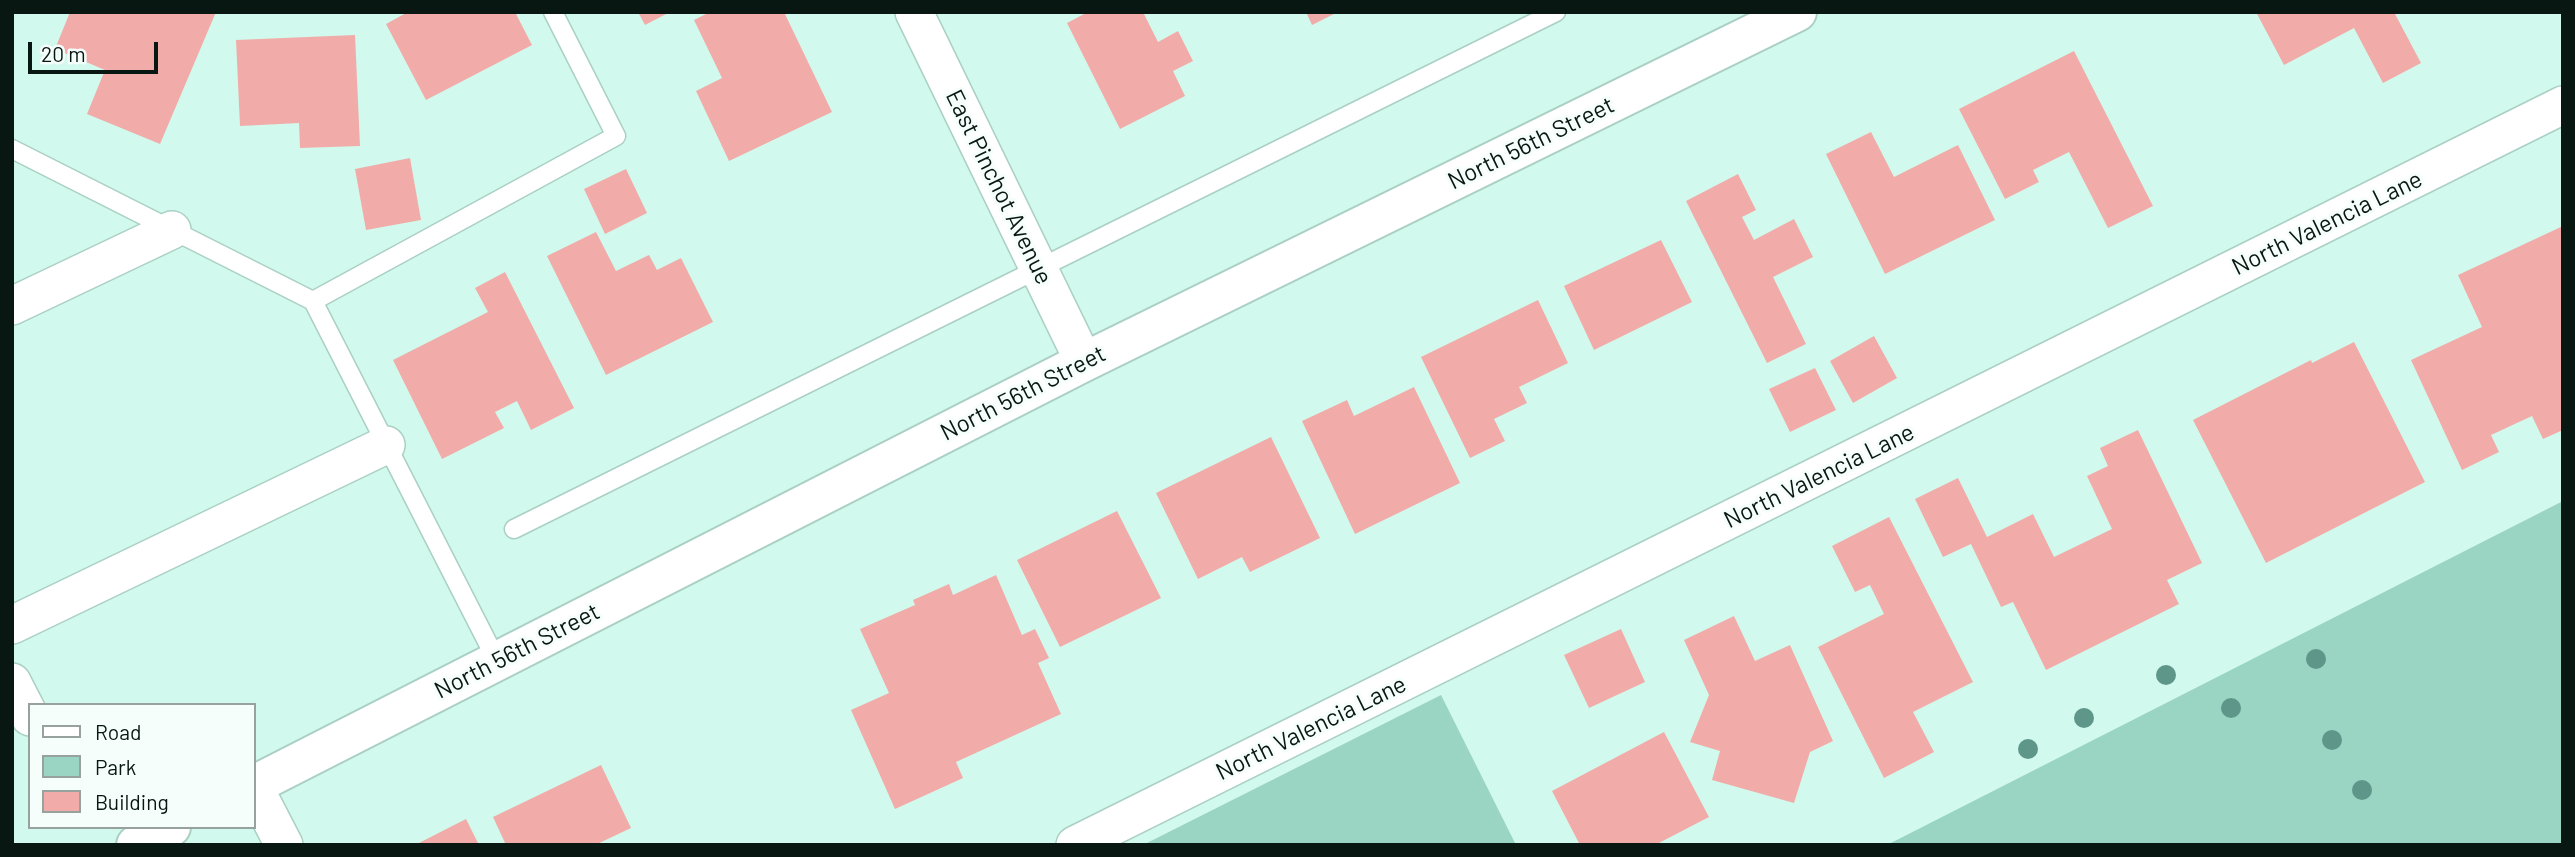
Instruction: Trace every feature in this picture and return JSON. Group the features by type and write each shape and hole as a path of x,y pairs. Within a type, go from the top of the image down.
{"main road":[{"name":"North 56th Street","path":"256,785 1084,362 1797,12"},
{"path":"136,845 167,829"}],"street":[{"name":"East Pinchot Avenue","path":"914,12 1084,362"},
{"name":"North Valencia Lane","path":"1075,845 2563,105"},
{"path":"12,306 172,230"},
{"path":"12,625 386,445"},
{"path":"12,682 28,712"},
{"path":"256,790 284,845"}],"lane":[{"path":"313,301 616,136 553,12"},
{"path":"514,529 1556,12"},
{"path":"12,149 313,301 497,662"}],"green space":[{"path":"2563,501 2563,845 1887,845"},
{"path":"1441,695 1516,845 1143,845"}],"building":[{"path":"70,12 216,12 160,144 87,114 105,70 55,49"},
{"path":"408,12 515,12 532,45 426,100 386,24"},
{"path":"638,12 670,12 645,25"},
{"path":"710,12 784,12 832,112 729,161 696,91 722,78 694,20"},
{"path":"1088,12 1143,12 1158,42 1178,31 1193,61 1173,71 1185,96 1120,129 1067,23"},
{"path":"1306,12 1338,12 1312,25"},
{"path":"2256,12 2394,12 2421,63 2383,83 2354,28 2284,65"},
{"path":"355,35 360,146 300,148 299,123 240,126 236,40"},
{"path":"2074,51 2153,206 2108,228 2069,152 2033,170 2039,182 2005,199 1959,109"},
{"path":"1871,132 1894,177 1958,145 1995,220 1885,274 1826,154"},
{"path":"410,158 421,220 366,230 355,169"},
{"path":"626,169 647,213 605,234 584,189"},
{"path":"1738,174 1756,210 1742,217 1754,240 1794,219 1813,257 1773,277 1806,344 1767,363 1686,201"},
{"path":"2563,226 2563,430 2543,439 2532,416 2491,435 2499,452 2462,470 2411,360 2482,327 2458,275"},
{"path":"596,232 616,271 649,255 657,270 681,258 713,322 606,375 547,256"},
{"path":"1661,240 1692,302 1594,350 1564,286"},
{"path":"505,272 574,408 531,430 517,401 495,412 504,428 442,459 393,360 488,312 475,288"},
{"path":"1538,300 1568,363 1519,387 1527,403 1494,419 1505,441 1470,458 1421,357"},
{"path":"1874,336 1897,378 1853,403 1830,361"},
{"path":"2354,342 2425,482 2266,563 2193,420 2311,360 2312,363"},
{"path":"1815,368 1836,410 1790,432 1769,389"},
{"path":"1414,387 1460,483 1355,534 1302,421 1347,400 1354,416"},
{"path":"2138,430 2202,563 2167,580 2179,604 2046,670 2013,602 2001,607 1971,544 1943,557 1915,499 1958,478 1987,537 2033,514 2054,557 2112,529 2087,476 2108,466 2100,448"},
{"path":"1271,437 1320,538 1250,572 1242,557 1198,579 1156,493"},
{"path":"1117,511 1161,598 1060,647 1017,560"},
{"path":"1889,517 1973,682 1913,712 1934,752 1884,778 1818,647 1884,614 1870,585 1855,592 1832,546"},
{"path":"996,575 1022,635 1035,629 1049,658 1038,663 1061,714 956,762 963,778 895,809 851,710 889,693 860,629 915,605 913,600 949,584 953,595"},
{"path":"1734,616 1755,661 1790,645 1833,741 1810,752 1794,803 1712,780 1720,751 1690,742 1709,695 1684,640"},
{"path":"1621,629 1645,682 1589,708 1564,655"},
{"path":"1664,732 1709,817 1655,845 1580,845 1552,791"},
{"path":"601,765 631,828 595,845 506,845 493,817"},
{"path":"466,819 479,845 415,845"}]}
